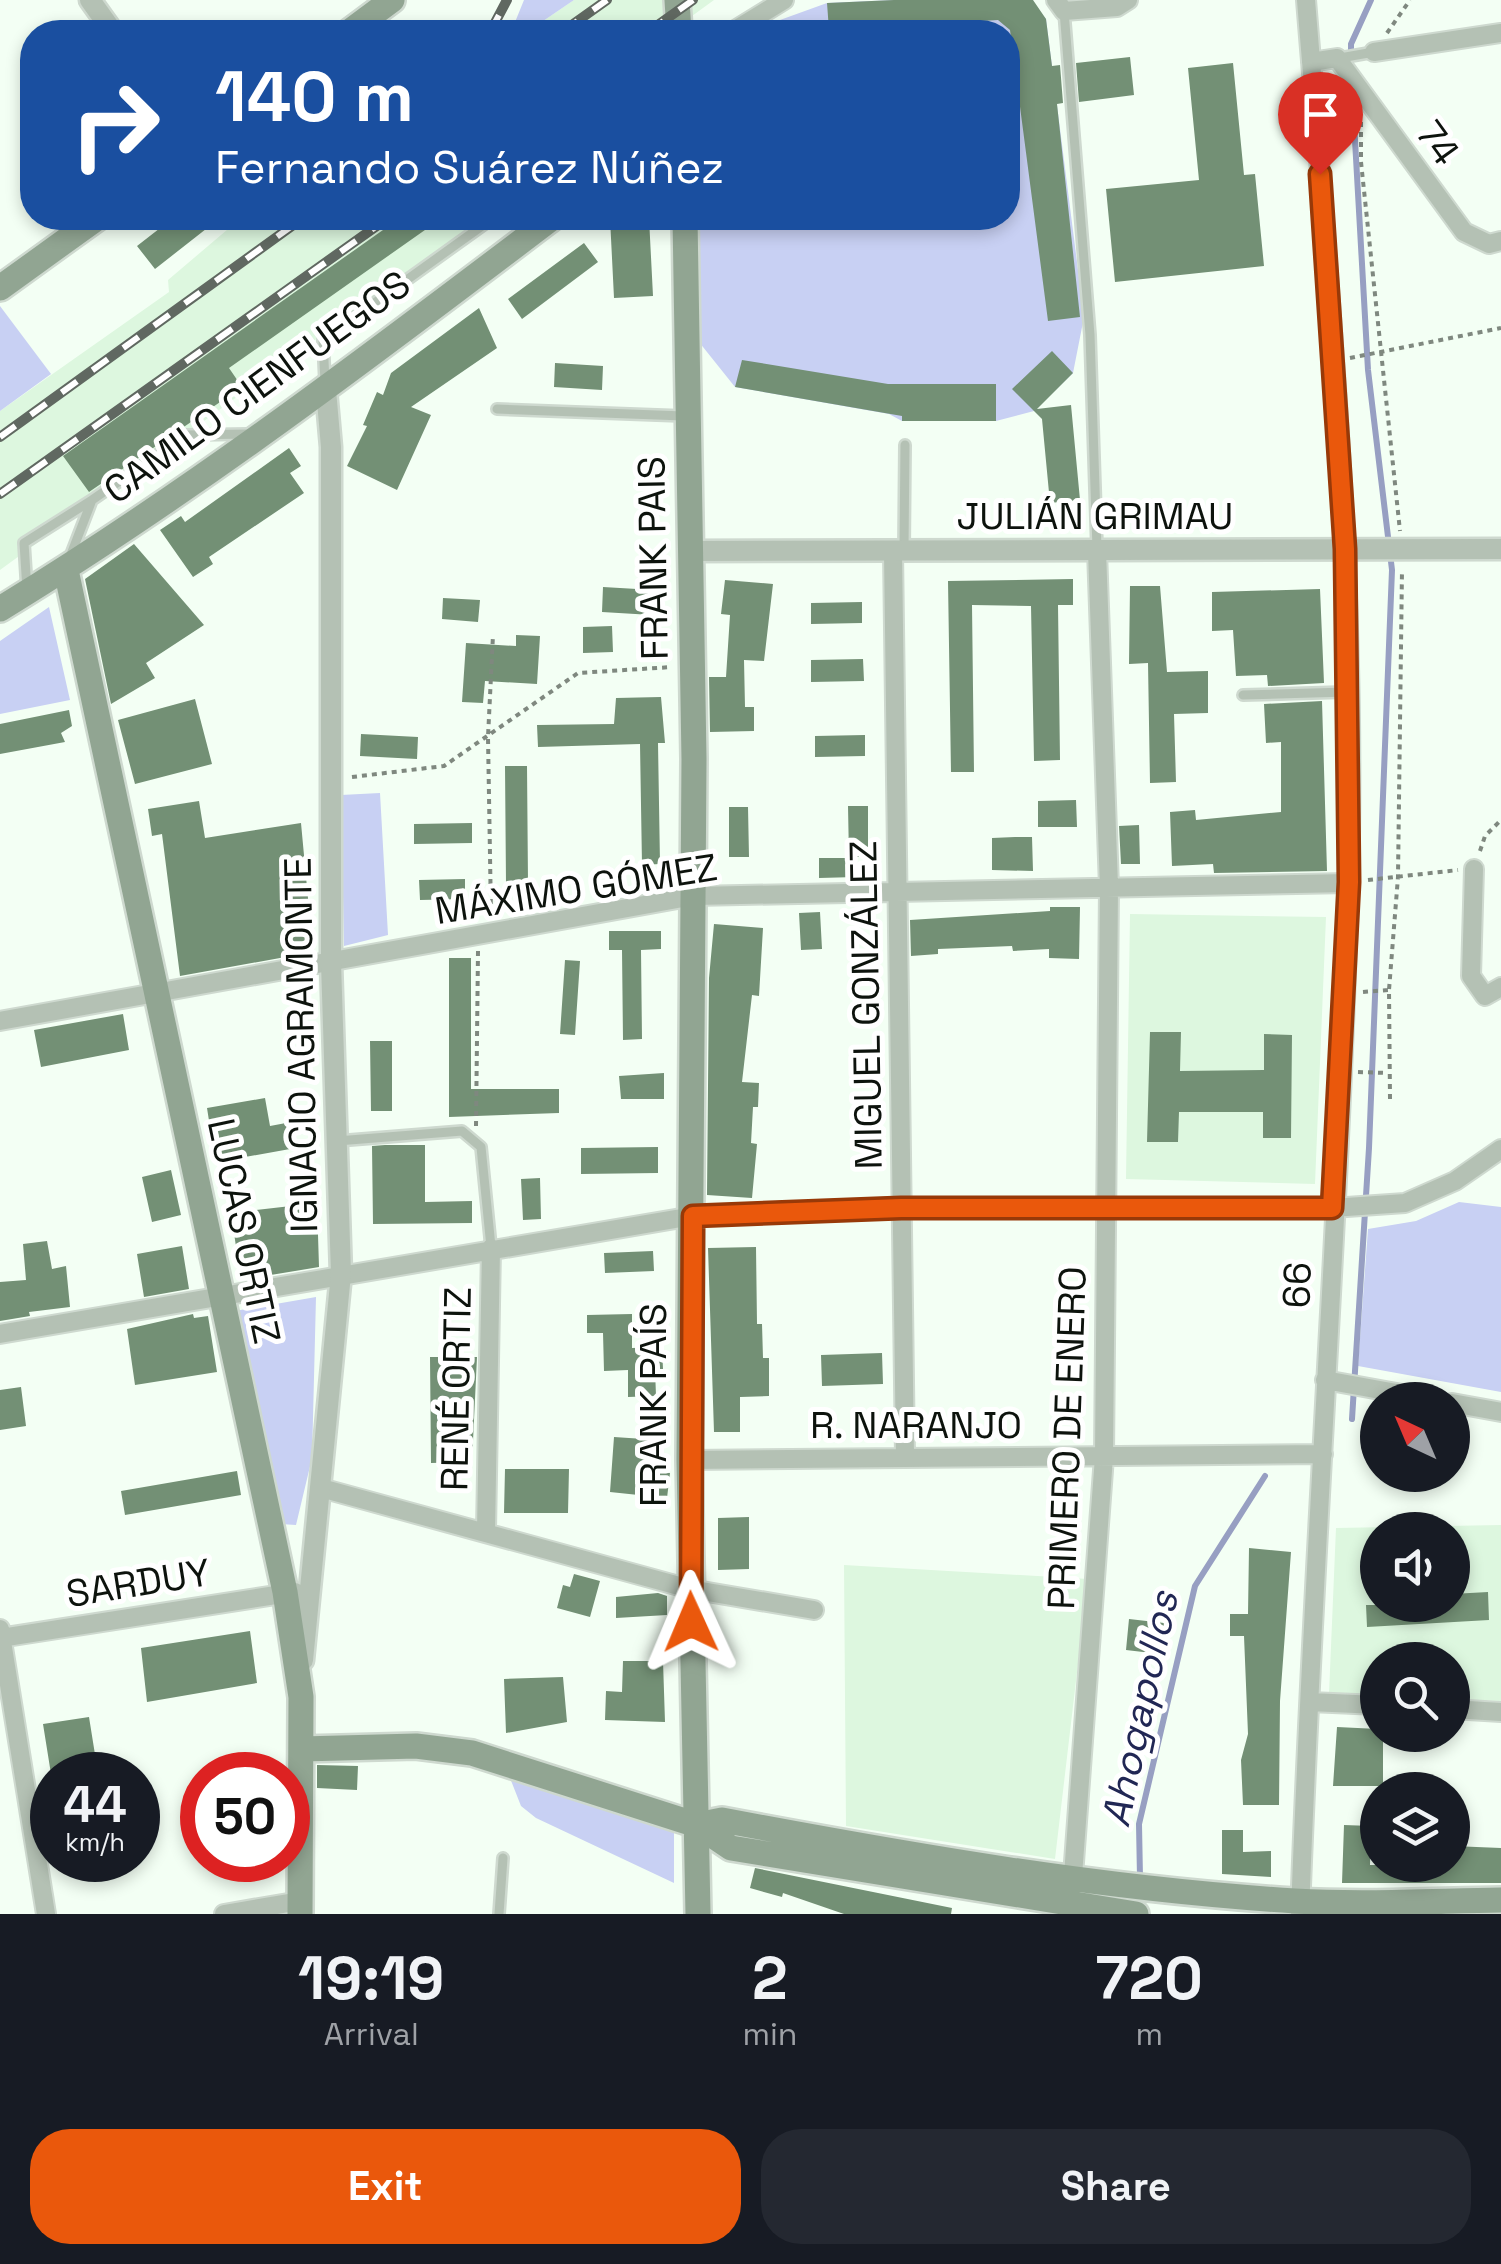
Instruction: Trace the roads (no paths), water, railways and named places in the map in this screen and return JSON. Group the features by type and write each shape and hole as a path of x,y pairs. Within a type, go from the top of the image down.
{"main road":[{"path":"364,20 392,0"},
{"path":"0,288 80,230"},
{"name":"CAMILO CIENFUEGOS","path":"0,609 66,570 326,390 536,230"},
{"name":"FRANK PAIS","path":"685,230 694,896"},
{"name":"LUCAS ORTIZ","path":"66,570 220,1298 296,1592 302,1749 300,1908"},
{"name":"FRANK PAÍS","path":"694,896 690,1588 697,1791 714,1831"},
{"path":"302,1749 416,1746 472,1752 714,1831 1076,1898 1136,1914"},
{"path":"698,1914 698,1859 714,1831"},
{"path":"1076,1898 1178,1892 1300,1908 1501,1900"}],"street":[{"path":"752,20 784,0"},
{"path":"1060,6 1117,7 1128,0"},
{"name":"66","path":"1300,1908 1332,1208 1355,882 1346,692 1345,549 1306,0"},
{"path":"1374,52 1501,34"},
{"path":"1311,62 1337,58"},
{"name":"74","path":"1337,58 1464,232 1489,244 1501,242"},
{"name":"IGNACIO AGRAMONTE","path":"296,1592 321,1488 341,1274 331,964 332,447 326,390"},
{"name":"JULIÁN GRIMAU","path":"689,550 1501,549"},
{"name":"PRIMERO DE ENERO","path":"1076,1898 1104,1457 1109,886 1098,551"},
{"name":"MIGUEL GONZÁLEZ","path":"898,552 897,892 905,1457"},
{"path":"1474,868 1471,976 1485,996 1501,987"},
{"name":"MÁXIMO GÓMEZ","path":"0,1020 331,964 694,896 1355,882"},
{"path":"0,1334 693,1216 901,1208 1332,1208 1405,1204 1455,1181 1501,1149"},
{"name":"RENÉ ORTIZ","path":"486,1531 491,1248"},
{"path":"1325,1380 1360,1386"},
{"path":"1470,1406 1501,1412"},
{"name":"R. NARANJO","path":"689,1460 1323,1454"},
{"path":"321,1488 690,1588 814,1610"},
{"name":"SARDUY","path":"1,1638 296,1592"},
{"path":"0,1630 46,1914"},
{"path":"1310,1702 1360,1704"},
{"path":"1470,1710 1501,1712"},
{"path":"224,1914 300,1908"}],"lane":[{"path":"1060,6 1090,335 1098,551"},
{"path":"1337,58 1374,52"},
{"path":"326,390 323,340 477,230"},
{"path":"496,409 688,416"},
{"path":"27,593 24,543 186,434 262,434"},
{"path":"898,552 906,445"},
{"path":"66,570 92,500"},
{"path":"1243,695 1346,692"},
{"path":"337,1141 462,1130 476,1139 481,1148 491,1248"},
{"path":"498,1914 503,1858"}],"waterway":[{"name":"Ahogapollos","path":"1351,69 1351,44 1371,0"},
{"name":"Ahogapollos","path":"1352,87 1368,370 1392,570 1369,1148 1352,1419"},
{"name":"Ahogapollos","path":"1140,1878 1139,1824 1195,1586 1265,1476"}],"railway":[{"path":"496,20 507,0"},
{"path":"579,20 607,0"},
{"path":"665,20 693,0"},
{"path":"0,437 286,230"},
{"path":"0,494 371,230"}]}
